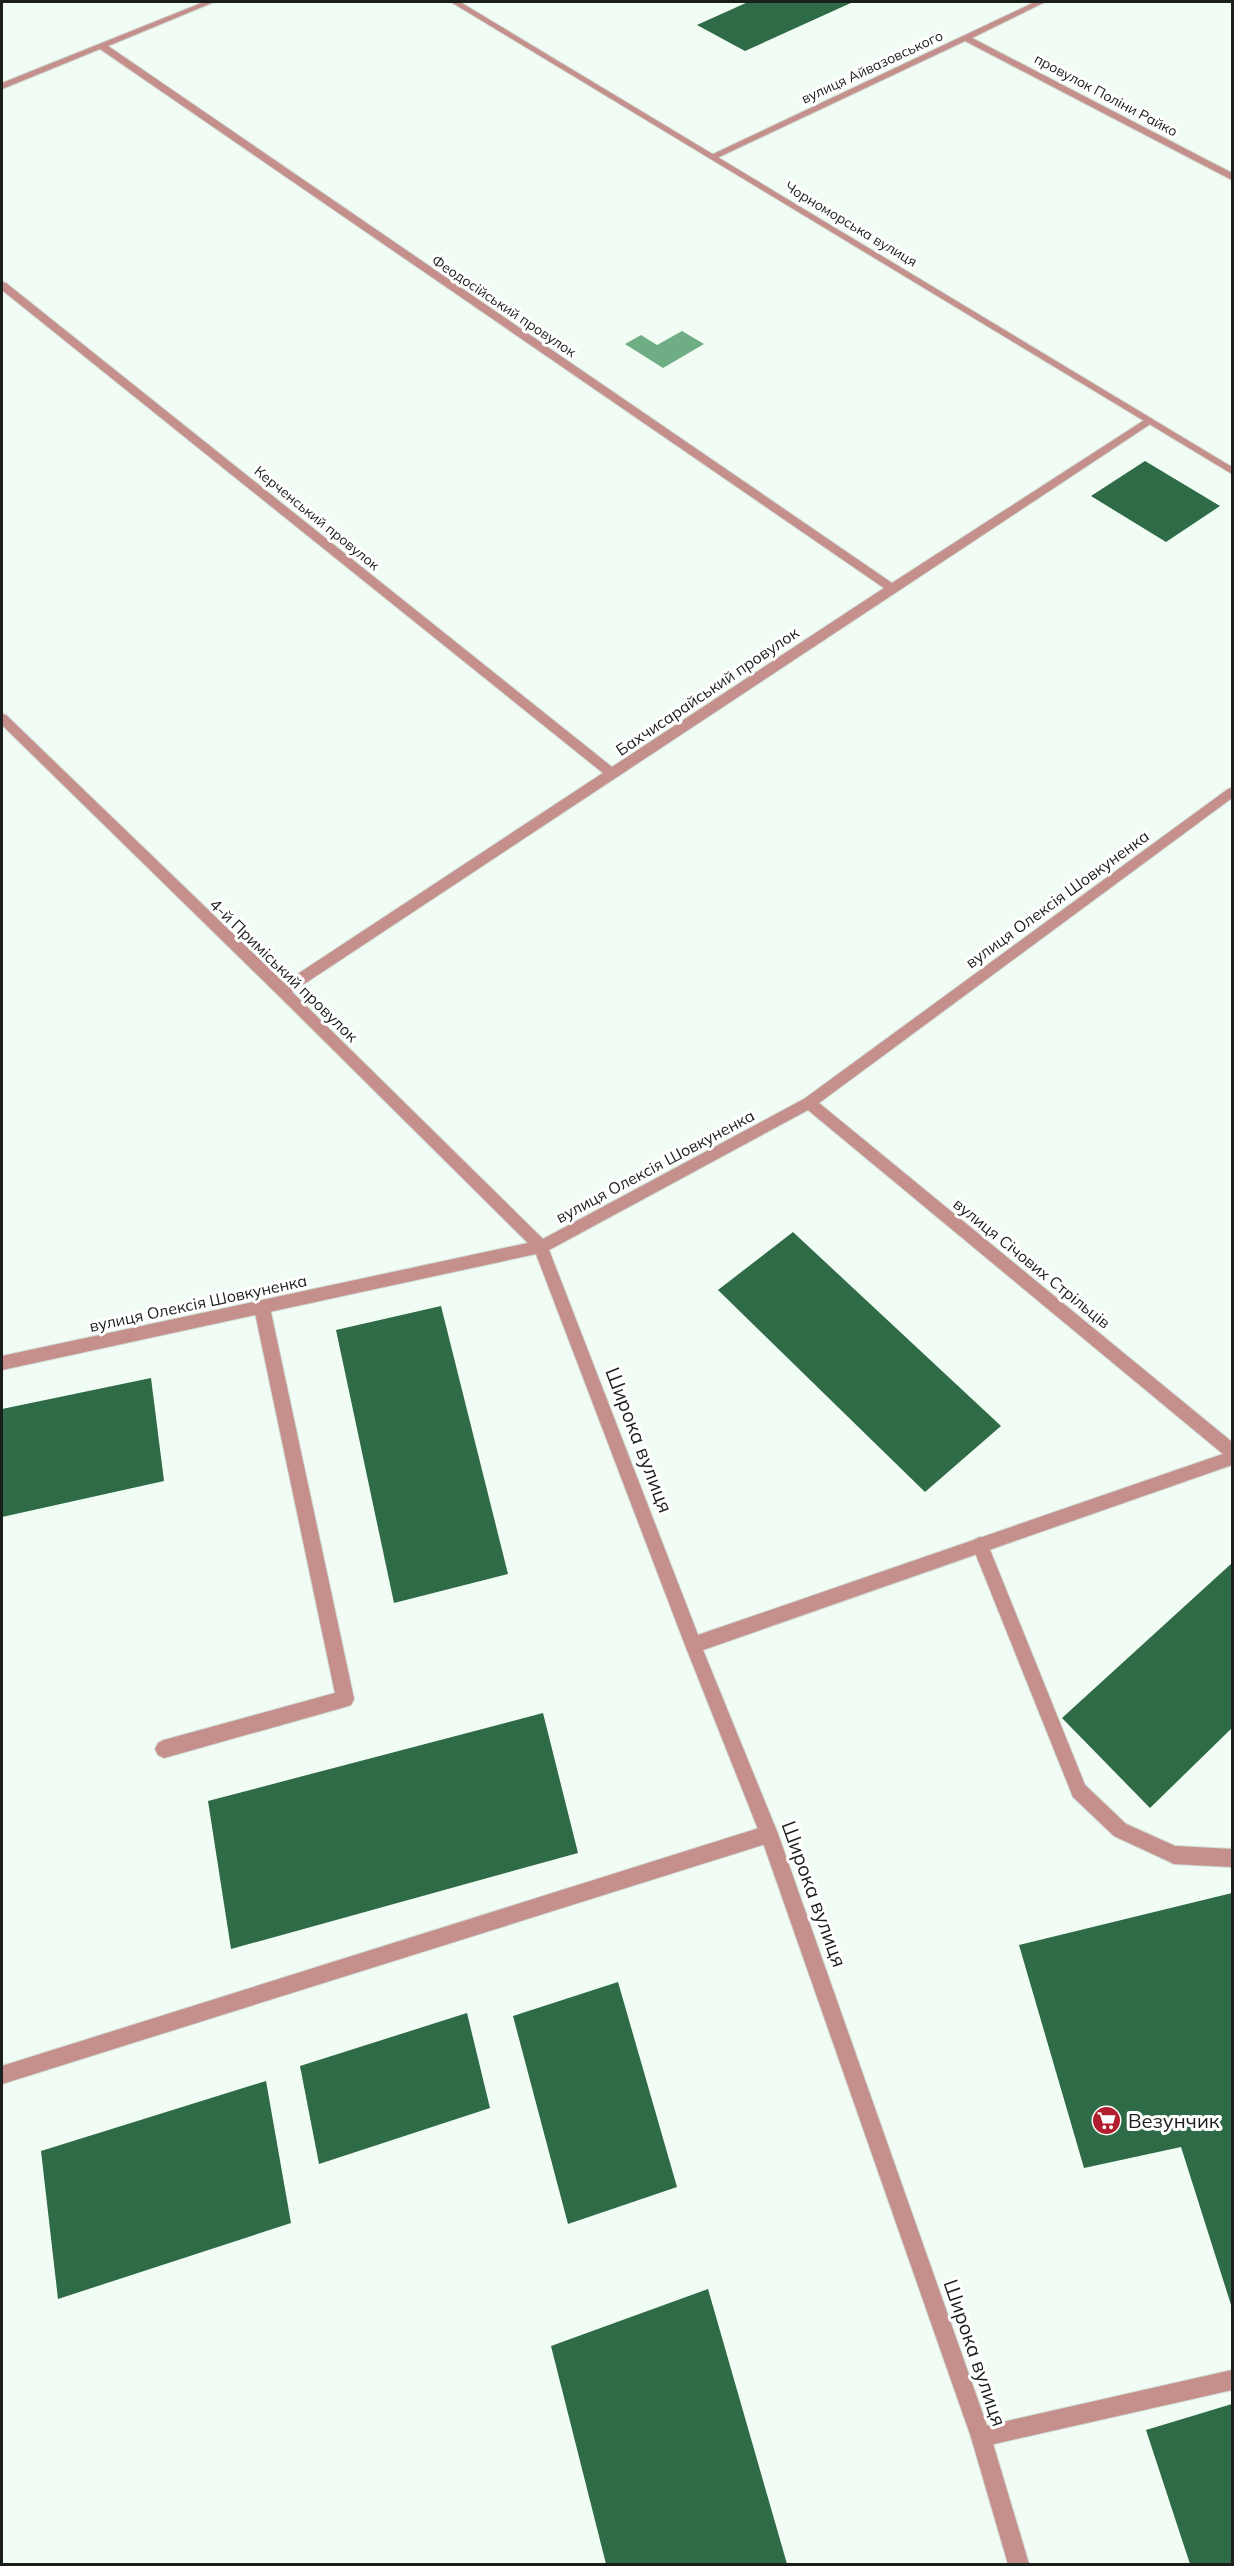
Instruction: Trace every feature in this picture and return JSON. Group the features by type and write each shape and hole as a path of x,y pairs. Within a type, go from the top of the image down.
{"street":[{"path":"2,86 210,2"},
{"name":"Чорноморська вулиця","path":"455,2 714,156 1233,471"},
{"name":"вулиця Айвазовського","path":"714,156 1041,2"},
{"name":"провулок Поліни Райко","path":"966,38 1232,177"},
{"name":"Феодосійський провулок","path":"102,46 892,588"},
{"name":"Керченський провулок","path":"2,285 613,774"},
{"name":"Бахчисарайський провулок","path":"283,991 892,588 1150,421"},
{"name":"4-й Приміський провулок","path":"2,718 283,991 541,1247"},
{"name":"вулиця Олексія Шовкуненка","path":"2,1363 541,1247 809,1103 1233,792"},
{"name":"вулиця Січових Стрільців","path":"809,1103 1233,1451"},
{"name":"Широка вулиця","path":"541,1247 693,1645 769,1834 981,2437 1019,2565"},
{"path":"164,1749 345,1700 262,1308"},
{"path":"693,1645 1233,1458"},
{"path":"980,1545 1079,1791 1120,1830 1174,1855 1233,1858"},
{"path":"2,2075 769,1834"},
{"path":"981,2437 1233,2380"}],"shaded area":[{"path":"682,331 704,344 663,368 625,344 641,335 657,345"}],"building":[{"path":"748,2 853,2 745,51 697,25"},
{"path":"1145,461 1220,506 1166,542 1091,496"},
{"path":"793,1232 1001,1426 925,1492 718,1290"},
{"path":"441,1306 508,1574 394,1603 336,1330"},
{"path":"151,1378 164,1481 2,1517 2,1409"},
{"path":"1232,1563 1232,1728 1150,1808 1062,1718"},
{"path":"543,1713 578,1853 231,1949 208,1801"},
{"path":"1232,1893 1232,2308 1181,2147 1084,2168 1019,1945"},
{"path":"618,1982 677,2187 568,2224 513,2016"},
{"path":"467,2013 490,2108 319,2164 300,2066"},
{"path":"266,2081 291,2223 58,2299 41,2151"},
{"path":"708,2289 787,2564 606,2564 551,2346"},
{"path":"1232,2404 1232,2564 1190,2564 1146,2430"}],"place":[{"name":"Везунчик","path":"1107,2121"}]}
